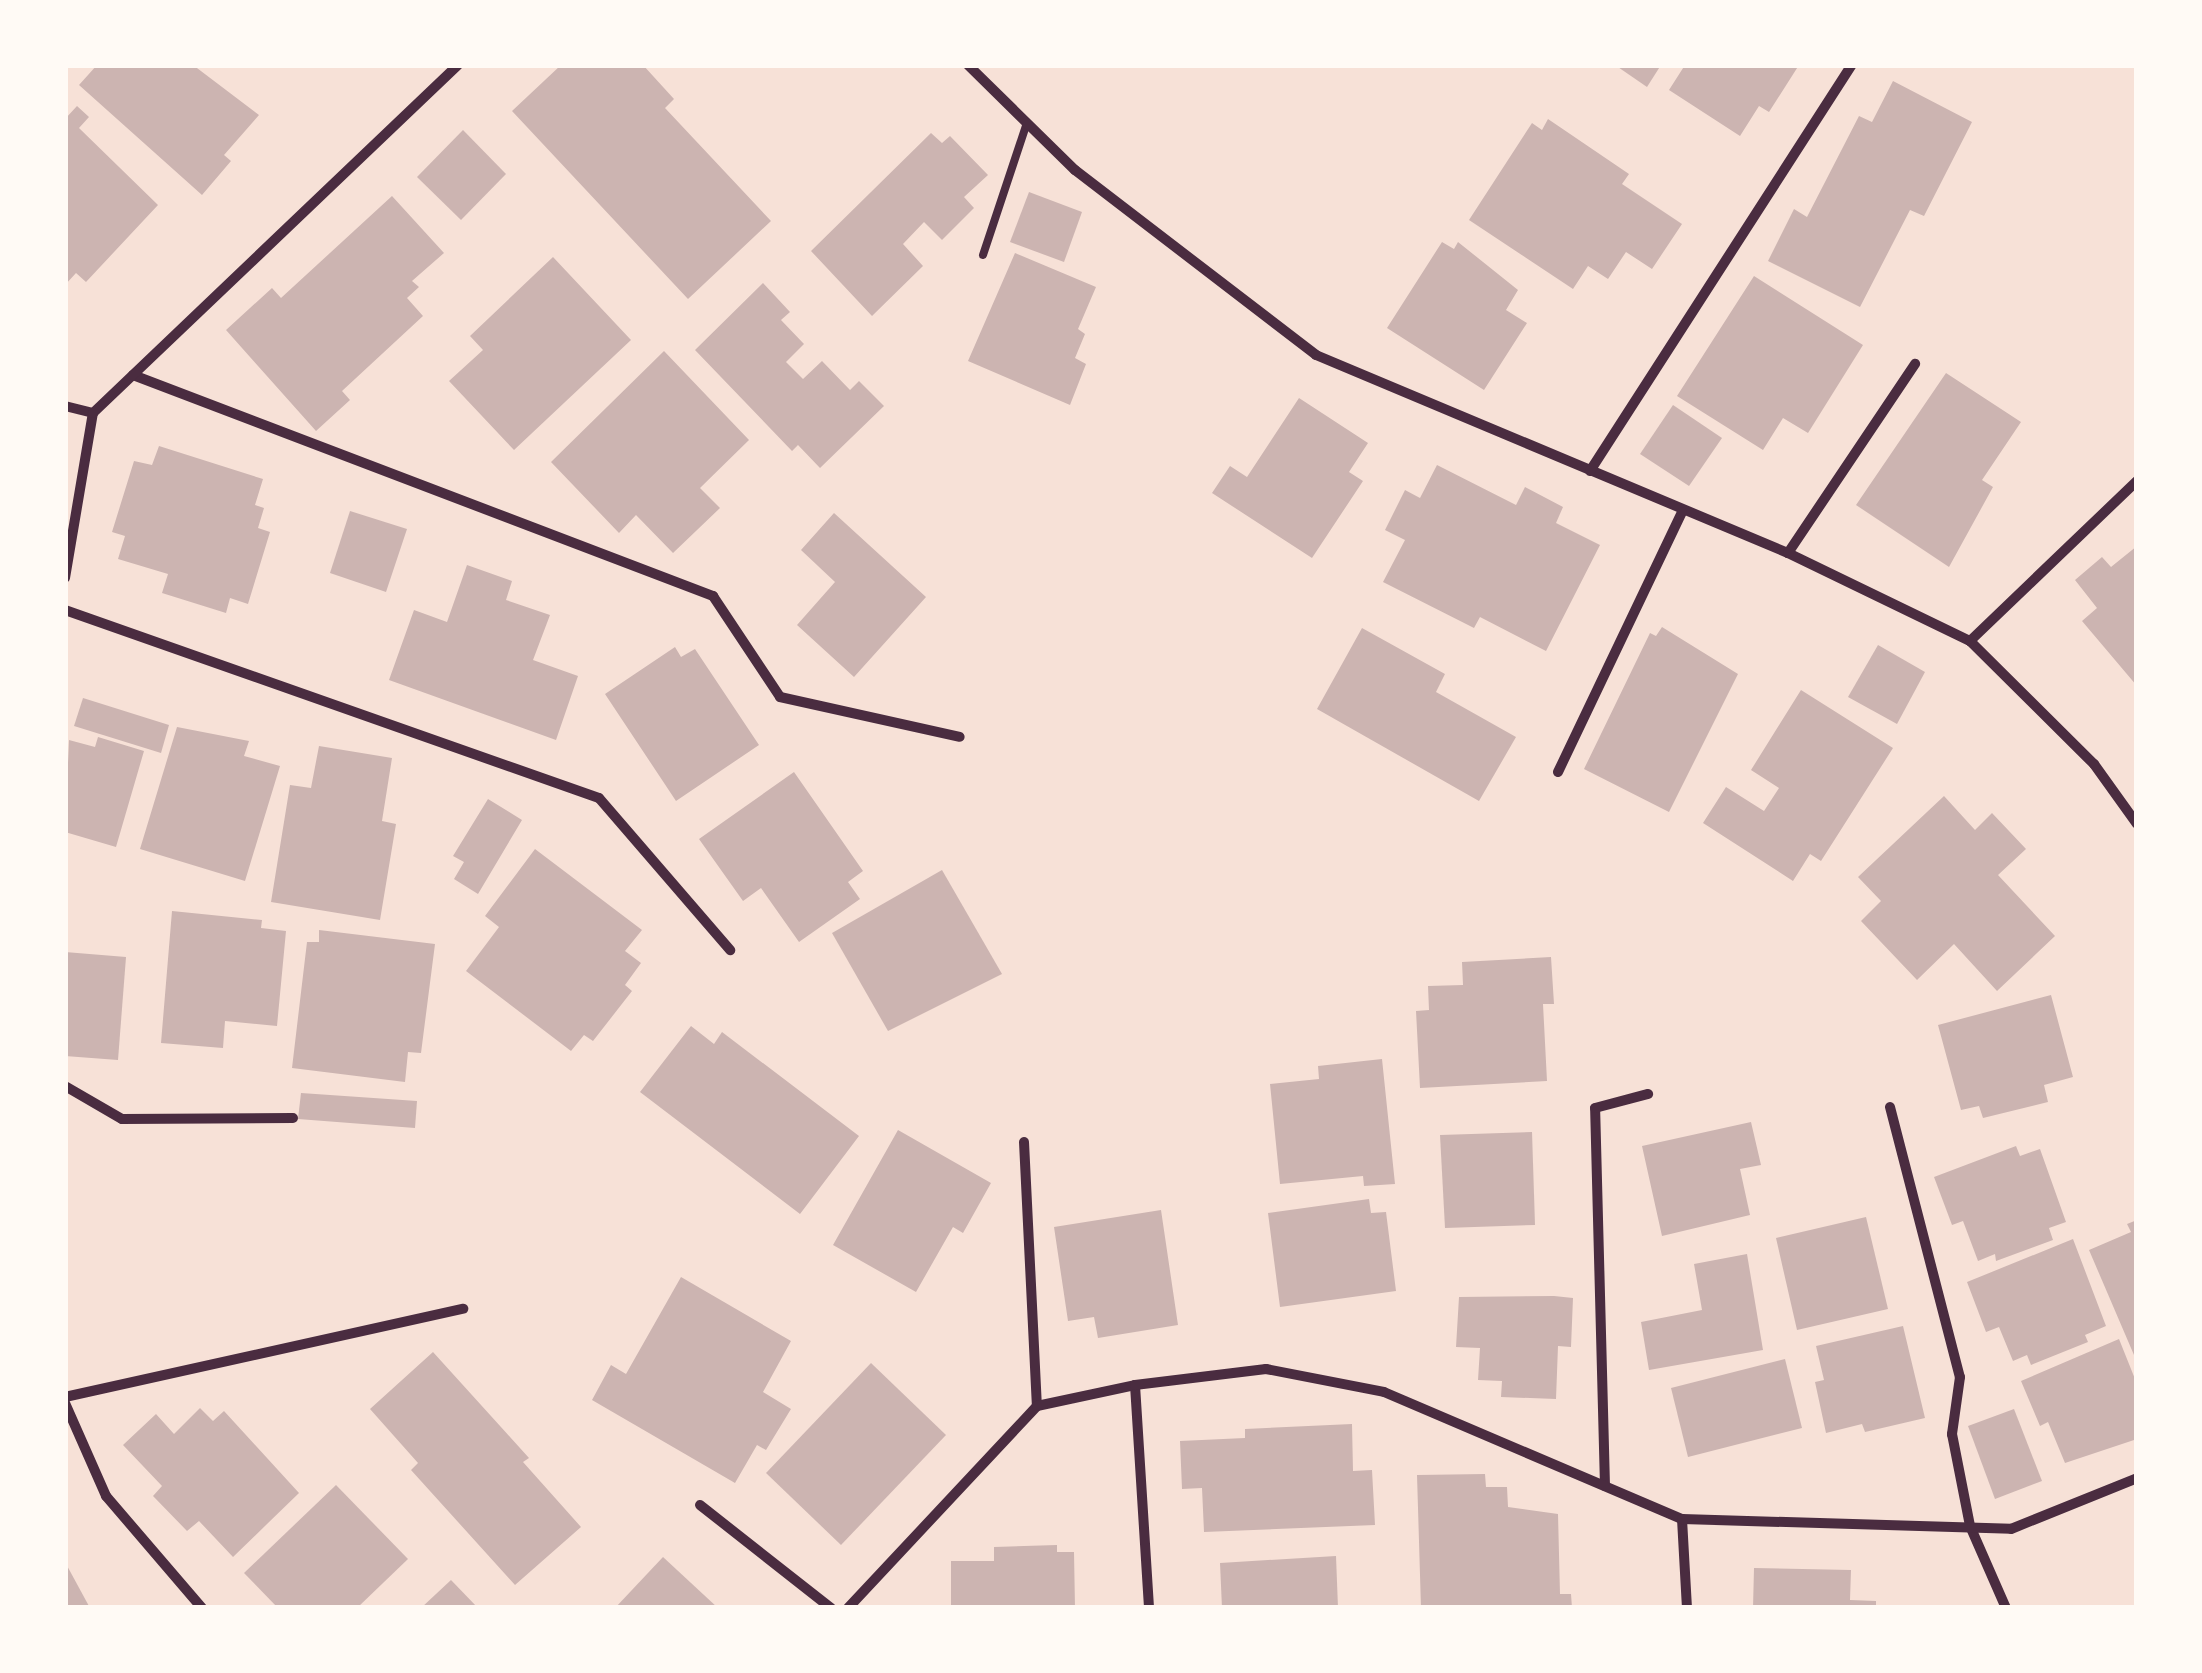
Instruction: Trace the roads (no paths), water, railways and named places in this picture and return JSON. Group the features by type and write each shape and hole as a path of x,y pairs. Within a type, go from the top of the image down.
{"street":[{"path":"65,578 93,413 458,65"},
{"path":"968,65 1075,170 1316,355 1682,512 1788,553 1970,641 2094,764 2137,824"},
{"path":"1590,471 1852,65"},
{"path":"1788,553 1915,364"},
{"path":"133,375 713,596 780,697 960,737"},
{"path":"65,406 93,413"},
{"path":"1970,641 2137,481"},
{"path":"1558,772 1682,512"},
{"path":"65,610 599,798 730,950"},
{"path":"65,1086 122,1118 293,1118"},
{"path":"1605,1486 1595,1108 1648,1094"},
{"path":"1890,1106 1960,1377 1952,1434 1970,1526 2006,1608"},
{"path":"1024,1142 1037,1406"},
{"path":"202,1608 106,1496 65,1400 463,1308"},
{"path":"848,1608 1037,1406 1135,1385 1266,1370 1384,1392 1682,1519 2011,1530 2137,1478"},
{"path":"1135,1385 1149,1608"},
{"path":"700,1505 832,1608"},
{"path":"1682,1519 1687,1608"}],"lane":[{"path":"982,255 1026,123"}]}
